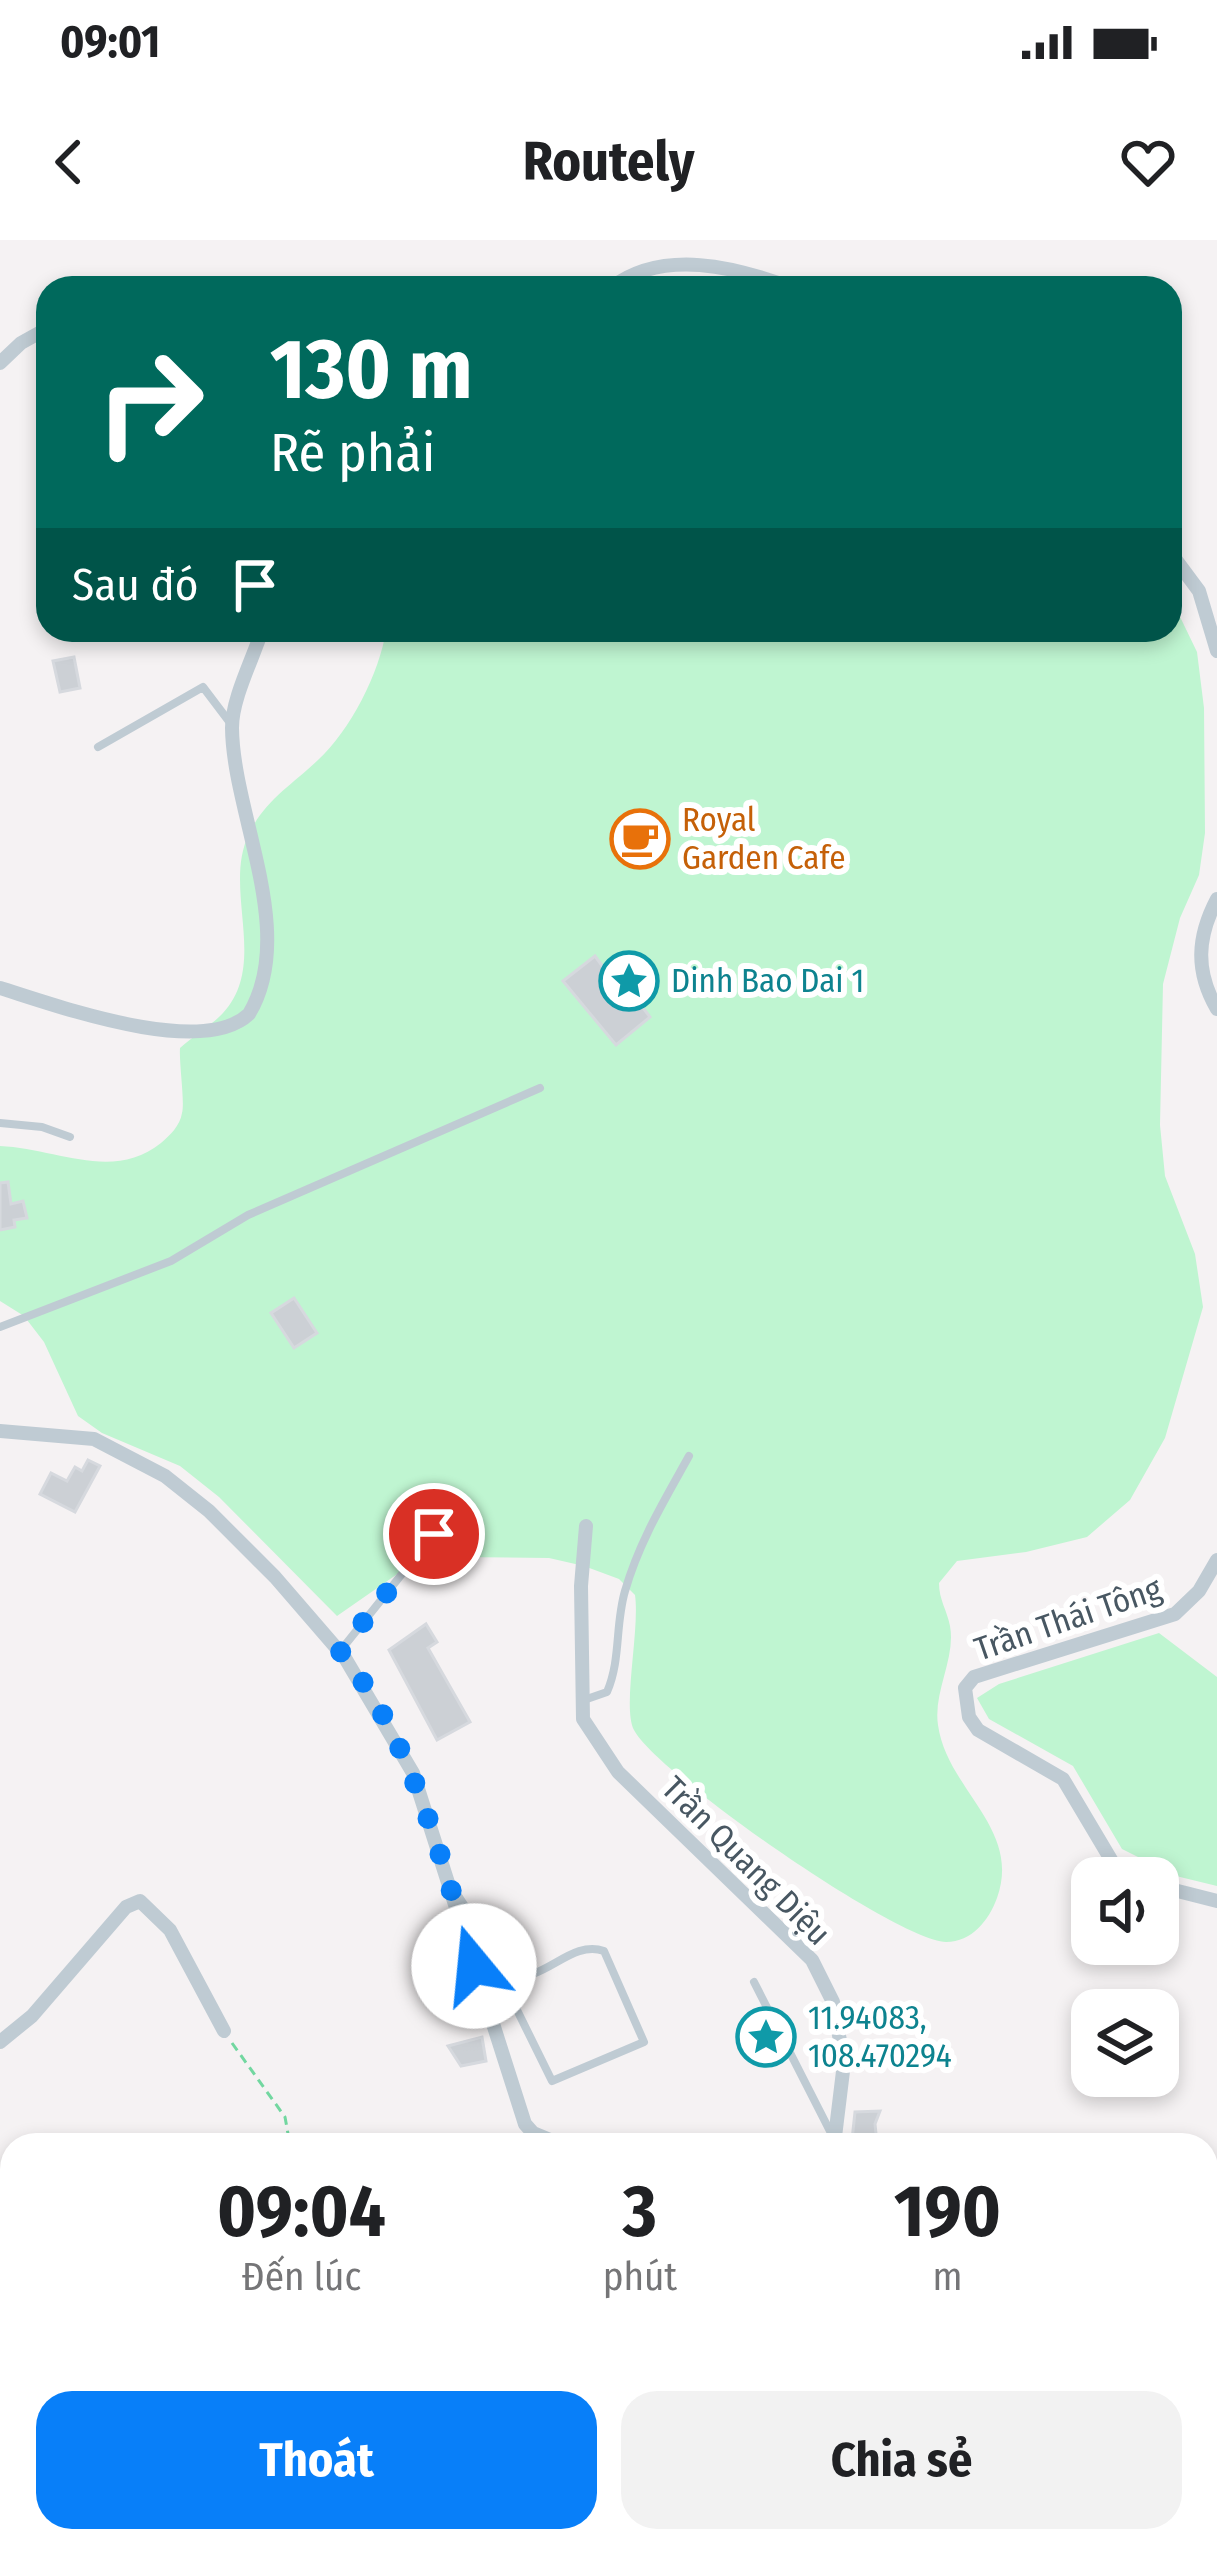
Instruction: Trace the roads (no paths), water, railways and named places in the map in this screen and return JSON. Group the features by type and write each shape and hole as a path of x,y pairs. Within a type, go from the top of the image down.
{"street":[{"path":"637,276 659,266 701,265 745,276"},
{"path":"0,363 36,335"},
{"path":"1182,569 1199,591 1217,651"},
{"path":"0,988 101,1017 170,1030 218,1029 249,1014 262,980 266,939 257,854 232,725 258,642"},
{"path":"1217,899 1200,946 1200,968 1217,1009"},
{"path":"0,1431 94,1439 165,1476 209,1511 340,1651 381,1712 412,1773 525,2124 533,2133"},
{"path":"584,1700 581,1586 586,1526"},
{"name":"Trần Thái Tông","path":"1109,1857 1063,1779 978,1730 969,1718 965,1688 974,1677 1175,1614 1199,1591 1217,1560"},
{"name":"Trần Quang Diệu","path":"584,1700 583,1720 618,1772 819,1972 838,2020 844,2062 835,2133"},
{"path":"1179,1891 1217,1901"},
{"path":"0,2042 32,2016 126,1906 140,1901 170,1930 224,2031"}],"lane":[{"path":"98,747 203,688 232,725"},
{"path":"0,1327 172,1261 248,1215 540,1088"},
{"path":"0,1123 70,1136"},
{"path":"584,1700 607,1692 616,1671 623,1596 642,1540 689,1456"},
{"path":"340,1651 434,1534"},
{"path":"450,1885 510,1975 517,2009 553,2081 644,2042 614,1971 598,1948 574,1953 531,1975 510,1975"},
{"path":"754,1982 830,2133"}],"place":[{"name":"Royal Garden Cafe","path":"640,839"},
{"name":"Dinh Bao Dai 1","path":"629,981"},
{"name":"11.94083, 108.470294","path":"766,2037"}]}
